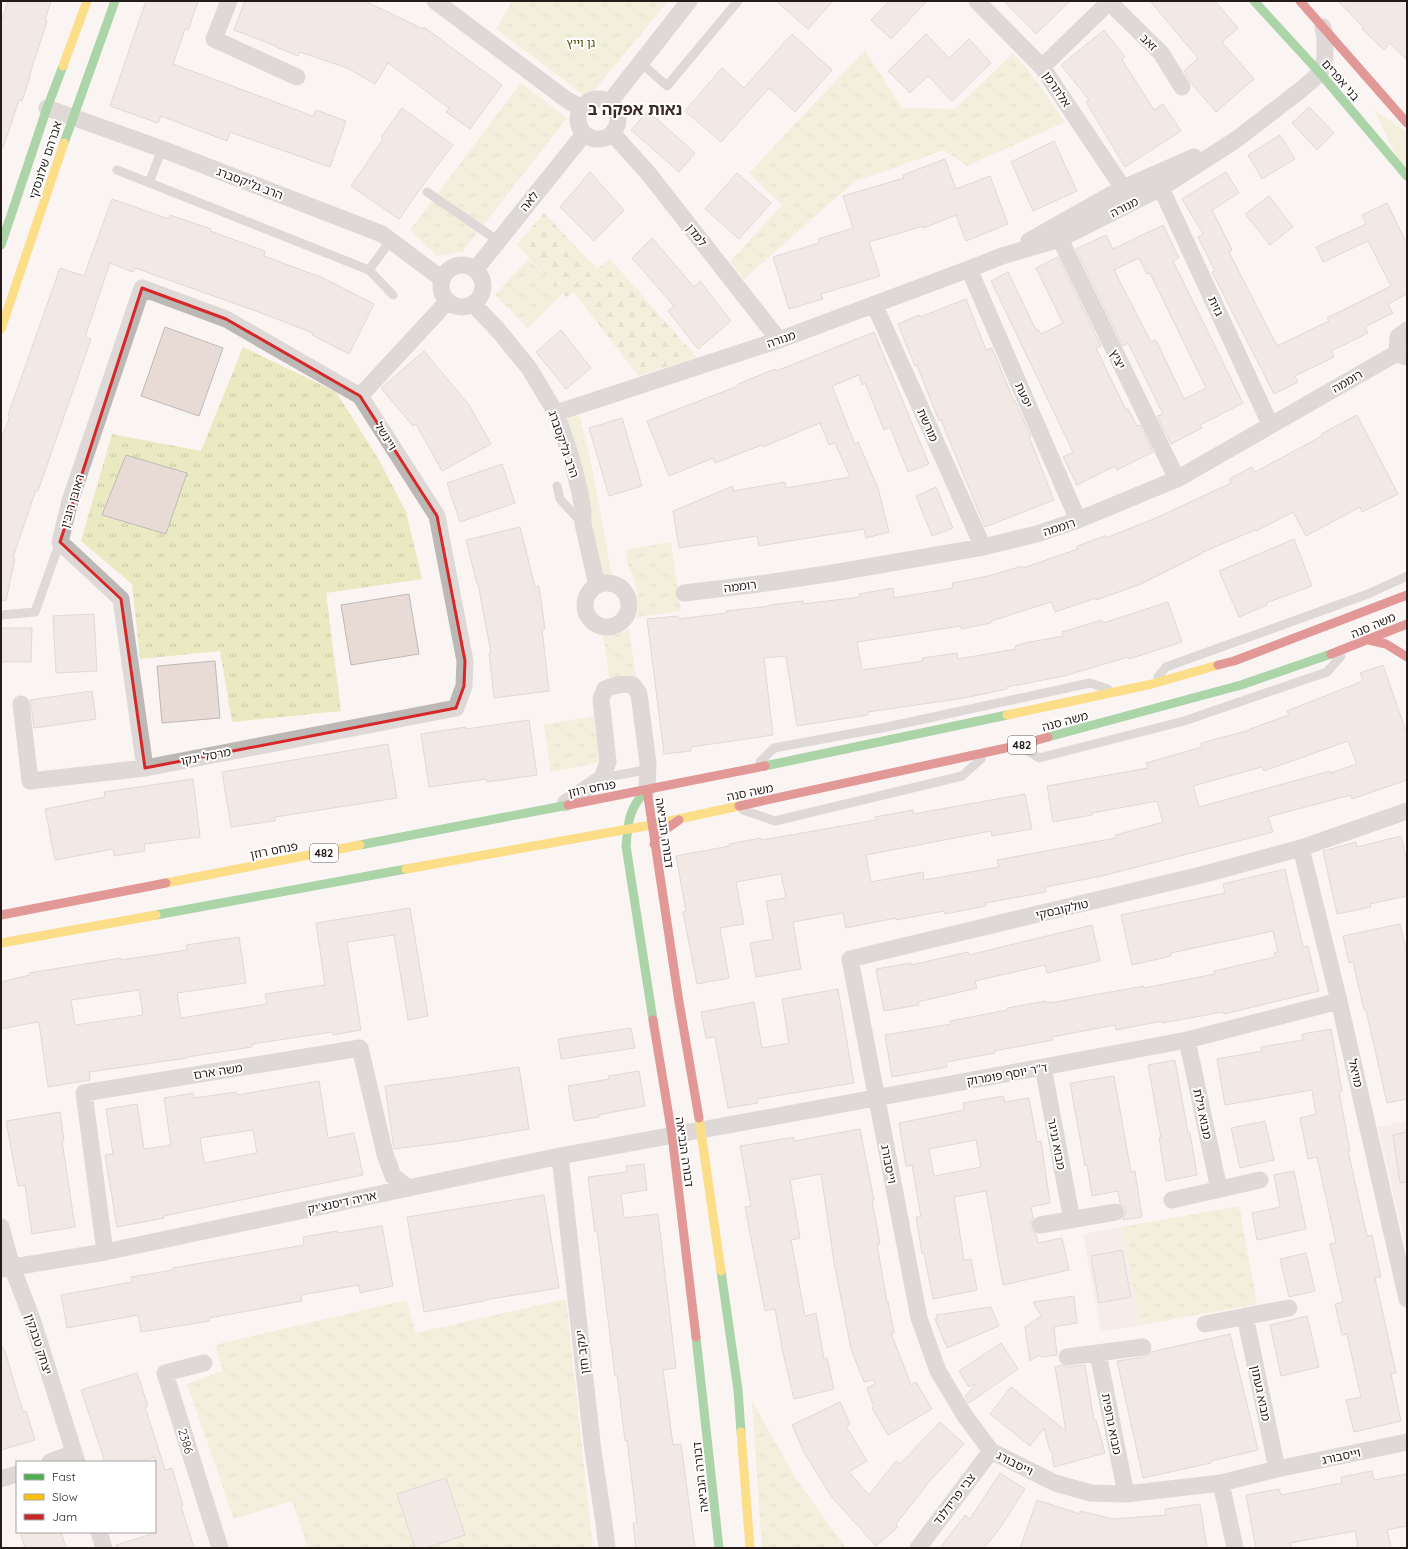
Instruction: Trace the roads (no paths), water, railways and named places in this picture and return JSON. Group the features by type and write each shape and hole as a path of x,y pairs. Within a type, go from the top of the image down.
{"main road":[{"name":"אברהם שלונסקי","path":"1,245 47,108 88,1"},
{"name":"אברהם שלונסקי","path":"1,329 72,118 115,1"},
{"name":"בני אפרים","path":"1254,1 1320,73 1407,176"},
{"name":"בני אפרים","path":"1300,1 1407,123"},
{"name":"משה סנה","path":"647,782 752,769 1152,684 1234,661 1397,603 1407,595"},
{"name":"משה סנה","path":"627,829 736,807 1020,745 1241,685 1348,648 1406,621"},
{"path":"1368,640 1386,644 1407,657"},
{"name":"פנחס רוזן","path":"1,915 558,808 647,782"},
{"name":"דבורה הנביאה","path":"647,782 651,825 701,1130 738,1390 750,1548"},
{"name":"דבורה הנביאה","path":"647,782 630,812 626,846 672,1135 719,1548"},
{"path":"654,844 660,834 682,818"},
{"name":"482","path":"1,943 627,829"},
{"path":"603,833 618,840 626,846"},
{"path":"1,912 24,911"}],"street":[{"path":"229,1 214,39 297,77"},
{"path":"436,1 567,100 581,108"},
{"path":"609,103 689,1"},
{"name":"אלתרמן","path":"976,1 1042,67 1123,188"},
{"name":"זאב","path":"1042,67 1109,2 1160,53 1182,87"},
{"path":"1320,73 1325,59 1325,38 1323,28"},
{"name":"מנורה","path":"556,413 779,340 1002,256 1060,239 1161,188 1237,139 1302,90 1320,73"},
{"path":"597,99 609,103 614,108 618,121 612,133 601,139 589,138 584,134 578,124 578,114 581,108 591,100 597,99"},
{"name":"הרב גליקסברג","path":"47,108 162,149 382,234 442,279"},
{"name":"למדן","path":"612,133 648,173 779,340"},
{"name":"לאה","path":"475,270 497,240 584,134"},
{"name":"מנורה","path":"1002,256 1123,188 1237,139"},
{"name":"גזית","path":"1161,188 1270,424"},
{"name":"יציץ","path":"1060,239 1177,479"},
{"path":"462,265 475,270 479,274 483,285 480,296 473,304 463,307 452,304 448,301 442,291 442,279 450,269 462,265"},
{"name":"יפעת","path":"969,269 1078,520"},
{"name":"ויינשל","path":"142,288 226,319 360,396 437,516 465,661 464,686 456,708"},
{"name":"ראובן רובין","path":"142,288 70,502 60,542 121,599 145,768"},
{"path":"360,396 448,301"},
{"name":"הרב גליקסברג","path":"473,304 529,368 556,413 571,457 580,493 583,511 583,524 597,585"},
{"name":"מורשת","path":"874,304 983,547"},
{"name":"רוממה","path":"684,593 825,574 983,547 1037,534 1078,520 1177,479 1270,424 1402,355 1398,337 1407,330"},
{"path":"558,808 602,778 608,762 601,699 605,690 612,686 624,683 633,685 639,694 648,763 647,782"},
{"name":"מרסל ינקו","path":"21,704 30,781 145,768 456,708"},
{"name":"טולקובסקי","path":"876,1098 850,959 1198,876 1301,848 1407,811"},
{"name":"מויאל","path":"1301,848 1339,1001 1407,1299"},
{"name":"ד\"ר יוסף פומרוק","path":"672,1135 1187,1040 1339,1001"},
{"name":"מבוא גילת","path":"1187,1040 1219,1189"},
{"name":"משה ארם","path":"105,1252 84,1093 360,1048 385,1154 393,1176 408,1188"},
{"name":"מבוא גניגר","path":"1043,1067 1072,1220"},
{"name":"וייסבורג","path":"876,1098 919,1318 938,1371 965,1416 991,1451 1055,1483 1091,1493 1126,1494 1221,1483 1277,1469 1407,1442"},
{"name":"אריה דיסנצ'יק","path":"7,1268 105,1252 560,1156 672,1135"},
{"name":"יעקב חזן","path":"560,1156 593,1451 607,1548"},
{"path":"1172,1200 1260,1180"},
{"path":"1040,1225 1116,1212"},
{"name":"יצחק טבנקין","path":"1,1227 7,1268 32,1319 76,1458"},
{"path":"1206,1324 1289,1308"},
{"name":"מבוא געתון","path":"1245,1316 1277,1469"},
{"path":"1068,1357 1143,1347"},
{"name":"מבוא גרופית","path":"1098,1353 1126,1494"},
{"name":"2386","path":"204,1363 165,1373 220,1548"},
{"name":"צבי פרידלנד","path":"918,1548 991,1451"},
{"path":"56,1461 76,1458"},
{"path":"1,1479 16,1474"},
{"path":"1221,1483 1235,1548"},
{"path":"99,1533 104,1548"}],"lane":[{"path":"640,63 667,86 738,1"},
{"path":"149,183 162,149"},
{"path":"117,170 369,270 393,296"},
{"path":"427,192 497,240"},
{"path":"369,270 391,240"},
{"path":"557,486 560,499 583,524"},
{"path":"1,615 35,612 60,542"},
{"path":"1152,684 1166,667 1368,594 1407,576"},
{"path":"1020,745 1040,758 1184,721 1327,672 1348,648"},
{"path":"752,769 774,748 887,727 1090,683 1117,692"},
{"path":"879,743 887,727"},
{"path":"736,807 775,821 962,776 989,752"},
{"path":"602,778 640,771 647,782"}],"district":[{"name":"נאות אפקה ב","path":"635,109"}],"park label":[{"name":"גן וייץ","path":"581,42"}]}
